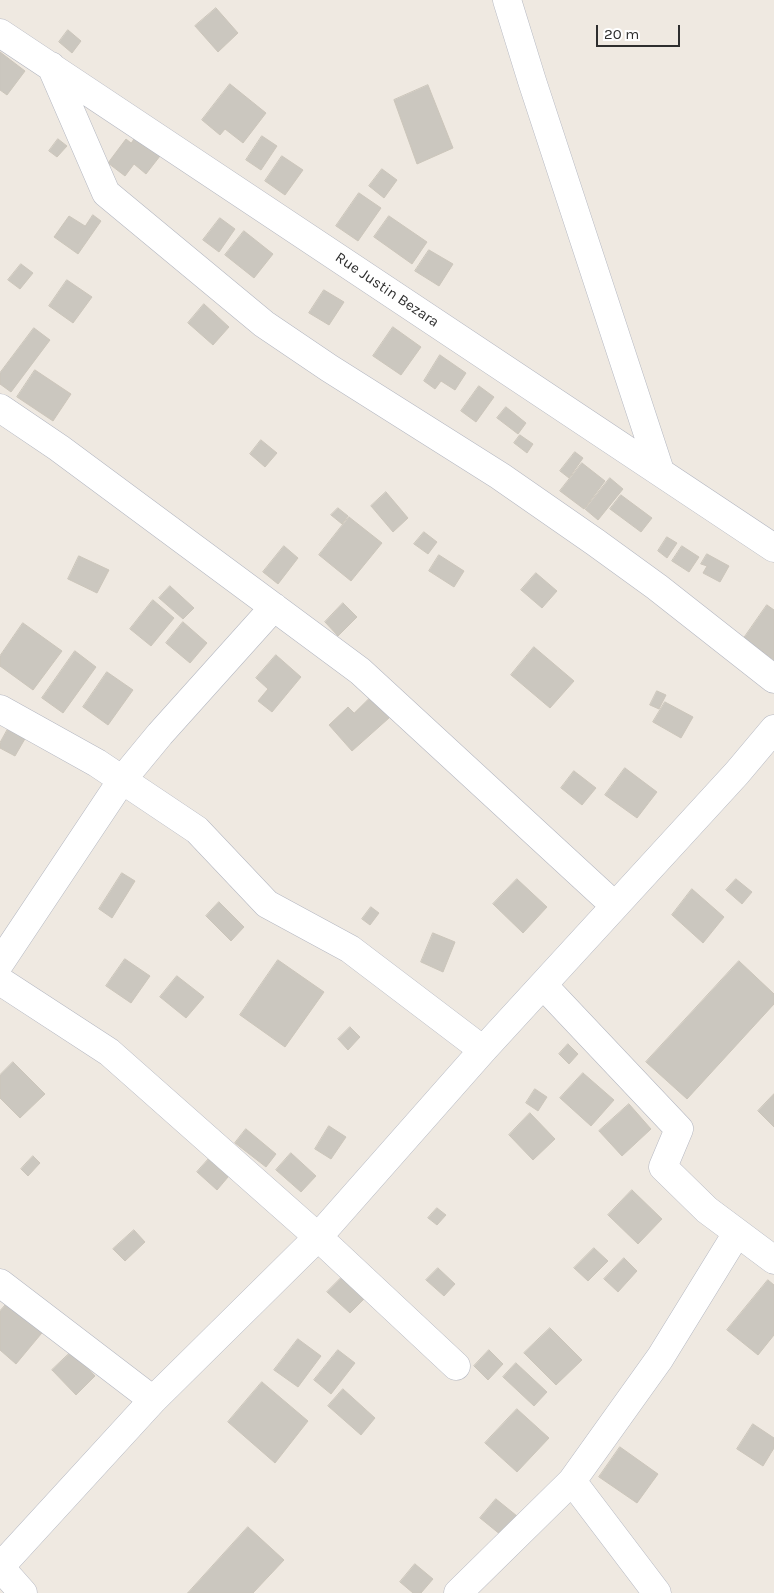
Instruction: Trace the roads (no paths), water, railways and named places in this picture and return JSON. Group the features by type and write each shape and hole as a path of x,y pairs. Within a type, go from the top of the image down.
{"street":[{"path":"507,0 660,471"},
{"name":"Rue Justin Bezara","path":"0,33 774,548"},
{"path":"51,66 106,193 264,324 329,368 469,456 555,515 657,587 774,680"},
{"path":"0,408 59,448 360,671 614,905"},
{"path":"0,963 122,780 160,734 274,607"},
{"path":"0,709 97,763 197,830 267,904 350,949 483,1050"},
{"path":"24,1593 0,1567 154,1400 318,1237 483,1050 737,773 774,729"},
{"path":"0,980 109,1052 318,1237 456,1366"},
{"path":"543,985 679,1129 663,1167 707,1210 774,1260"},
{"path":"458,1593 572,1481 660,1358 737,1233"},
{"path":"0,1283 154,1400"},
{"path":"572,1481 657,1593"}]}
